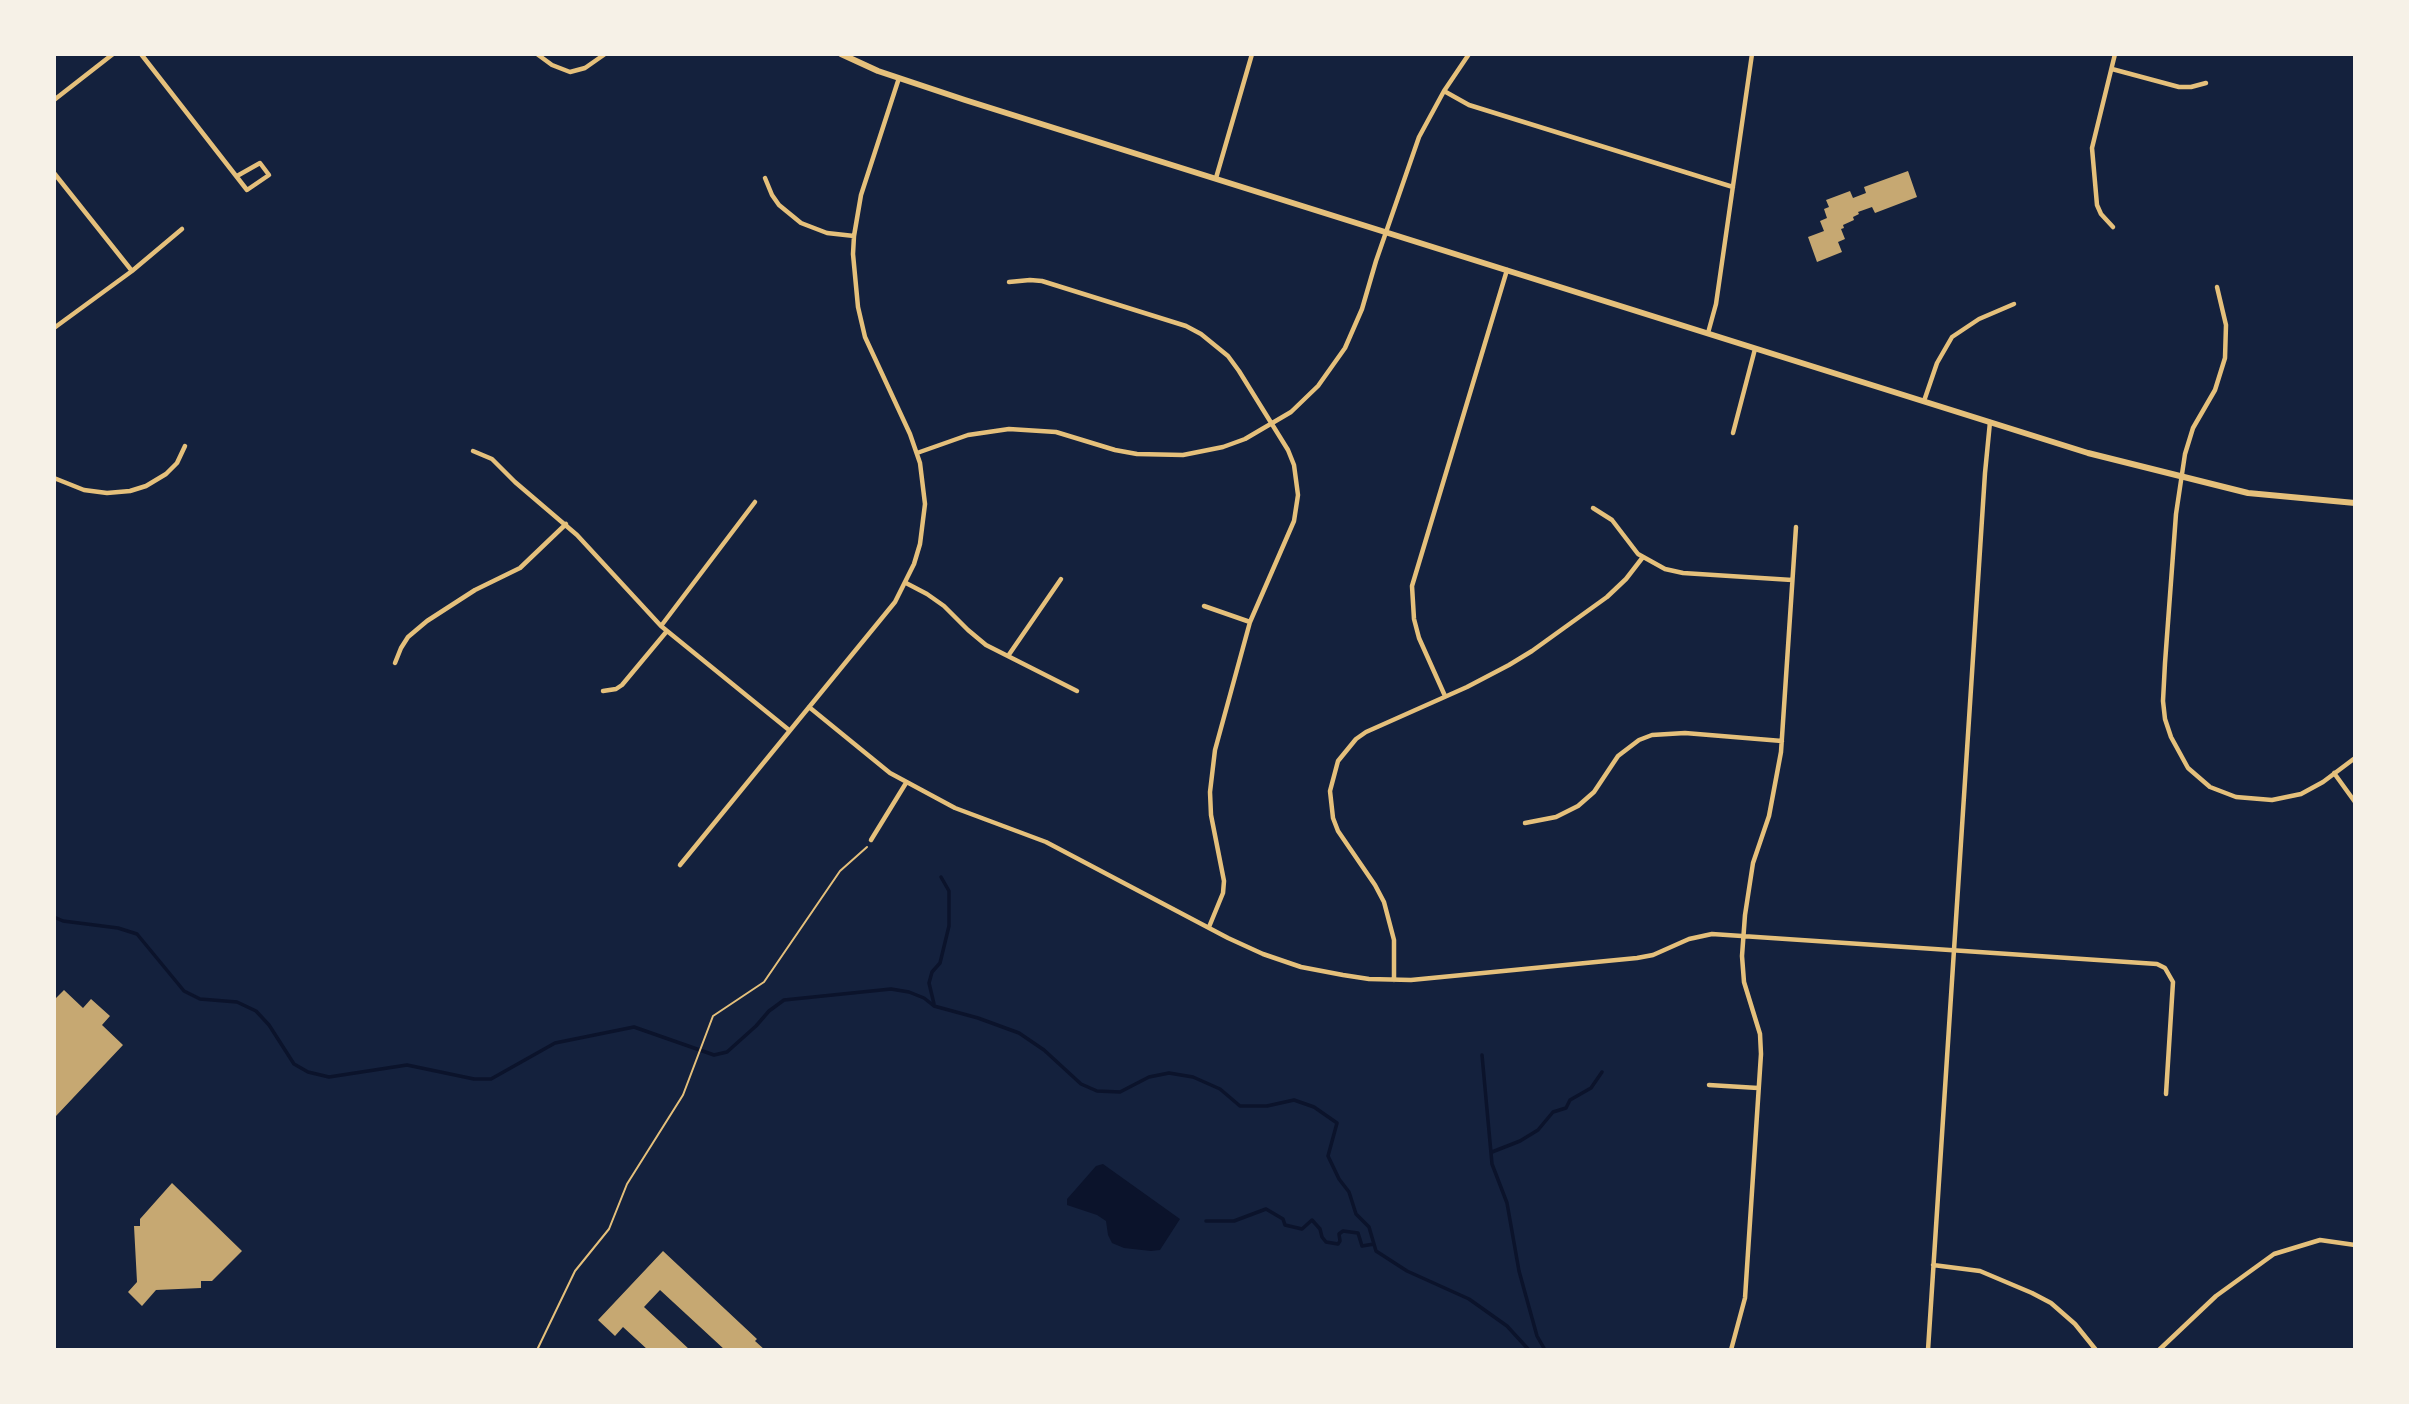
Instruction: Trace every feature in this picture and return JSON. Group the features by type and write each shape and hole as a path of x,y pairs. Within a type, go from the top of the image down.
{"street":[{"path":"54,100 113,54"},
{"path":"141,54 247,190 269,175 260,163 237,176"},
{"path":"537,54 552,65 570,72 585,68 605,54"},
{"path":"841,54 898,78 2088,453 2248,493 2355,503"},
{"path":"1216,178 1252,54"},
{"path":"916,453 968,435 1009,429 1056,432 1137,454 1183,455 1223,447 1245,439 1291,412 1318,386 1345,348 1362,309 1419,136 1469,54"},
{"path":"1708,333 1716,304 1752,54"},
{"path":"2113,227 2097,205 2092,163 2094,132 2115,54"},
{"path":"2112,69 2179,87 2206,83"},
{"path":"680,865 895,602 917,554 924,525 924,484 916,453 861,323 855,287 854,236 864,184 898,78"},
{"path":"1444,91 1469,105 1733,187"},
{"path":"54,173 132,271"},
{"path":"765,178 779,205 801,223 827,233 854,236"},
{"path":"54,328 132,271 182,229"},
{"path":"1446,696 1419,638 1414,619 1412,586 1507,269"},
{"path":"1009,282 1030,279 1042,281 1186,326 1201,334 1228,356 1294,465 1298,495 1294,521 1250,622 1215,750 1211,816 1224,881 1223,893 1209,927"},
{"path":"2217,287 2225,326 2225,358 2215,390 2190,436 2182,477 2176,514 2163,701 2165,719 2179,754 2188,768 2210,787 2236,797 2272,800 2301,794 2314,788 2355,758"},
{"path":"1924,401 1937,363 1952,337 1979,319 2014,304"},
{"path":"1733,433 1755,349"},
{"path":"1927,1350 1984,473 1990,421"},
{"path":"54,478 84,490 107,493 130,491 146,486 166,474 177,463 185,446"},
{"path":"473,451 492,458 515,482 566,524 660,626 789,730"},
{"path":"660,626 755,502"},
{"path":"1593,508 1612,520 1628,544 1643,557 1665,569 1683,573 1793,580"},
{"path":"396,663 408,638 427,621 466,596 520,568 566,524"},
{"path":"1731,1350 1745,1298 1761,1054 1760,1034 1744,982 1743,936 1748,888 1775,789 1782,741 1796,527"},
{"path":"1394,980 1395,945 1391,920 1375,885 1338,831 1333,818 1330,791 1333,774 1345,750 1366,732 1446,696 1532,651 1607,597 1621,585 1643,557"},
{"path":"1008,656 1061,579"},
{"path":"906,583 944,606 986,645 1077,691"},
{"path":"1205,606 1250,622"},
{"path":"603,691 622,685 667,631"},
{"path":"809,707 878,764 906,783 955,808 1046,842 1263,954 1301,967 1343,975 1394,980 1637,958 1653,955 1700,935 1954,949 2157,964 2165,968 2173,982 2166,1094"},
{"path":"1525,823 1556,817 1578,806 1594,792 1618,756 1639,740 1685,733 1782,741"},
{"path":"2334,774 2355,803"},
{"path":"872,840 906,783"},
{"path":"1709,1085 1758,1088"},
{"path":"2159,1350 2216,1296 2274,1254 2320,1240 2355,1245"},
{"path":"1933,1265 1980,1272 2032,1293 2050,1303 2076,1324 2096,1350"}],"path":[{"path":"537,1350 575,1271 609,1229 627,1184 683,1096 709,1023 716,1012 764,982 840,871 872,840"}],"water":[{"path":"1103,1164 1180,1219 1160,1250 1124,1248 1112,1243 1106,1221 1097,1215 1067,1205 1067,1199 1096,1166"}],"building":[{"path":"1908,171 1917,197 1875,213 1872,207 1858,212 1859,214 1853,217 1854,220 1843,225 1844,228 1841,229 1845,239 1838,242 1842,252 1817,262 1808,237 1824,231 1820,221 1827,218 1824,209 1829,207 1826,200 1850,191 1853,198 1866,193 1864,187"},
{"path":"64,990 83,1008 91,999 110,1016 102,1025 123,1045 56,1116 54,1000"},
{"path":"172,1183 242,1251 212,1281 201,1281 201,1288 156,1290 142,1306 128,1292 137,1282 134,1226 140,1226 140,1219"},
{"path":"663,1251 757,1339 755,1341 765,1350 725,1350 660,1290 644,1307 690,1350 648,1350 623,1327 615,1336 598,1320"}],"waterway":[{"path":"934,1004 929,983 932,972 940,963 949,926 949,891 941,877"},
{"path":"54,917 63,921 118,928 137,934 184,991 200,999 237,1002 256,1011 269,1025 294,1064 308,1072 329,1077 407,1065 474,1079 491,1079 555,1043 634,1027 714,1055 727,1052 784,1000 891,989 909,992 934,1006 1019,1033 1044,1050 1081,1084 1097,1091 1120,1092 1149,1077 1169,1073 1193,1077 1220,1089 1240,1106 1267,1106 1294,1100 1314,1107 1337,1123 1328,1156 1349,1192 1356,1214 1369,1227 1376,1251 1407,1271 1469,1299 1507,1326 1529,1350"},
{"path":"1482,1055 1492,1164 1507,1203 1519,1271 1537,1336 1545,1350"},
{"path":"1492,1152 1520,1141 1538,1130 1553,1112 1566,1108 1570,1100 1591,1088 1602,1072"},
{"path":"1206,1221 1234,1221 1266,1209 1283,1219 1285,1225 1302,1229 1312,1220 1326,1242 1338,1244 1339,1234 1343,1231 1358,1233 1362,1246 1374,1244"}]}
